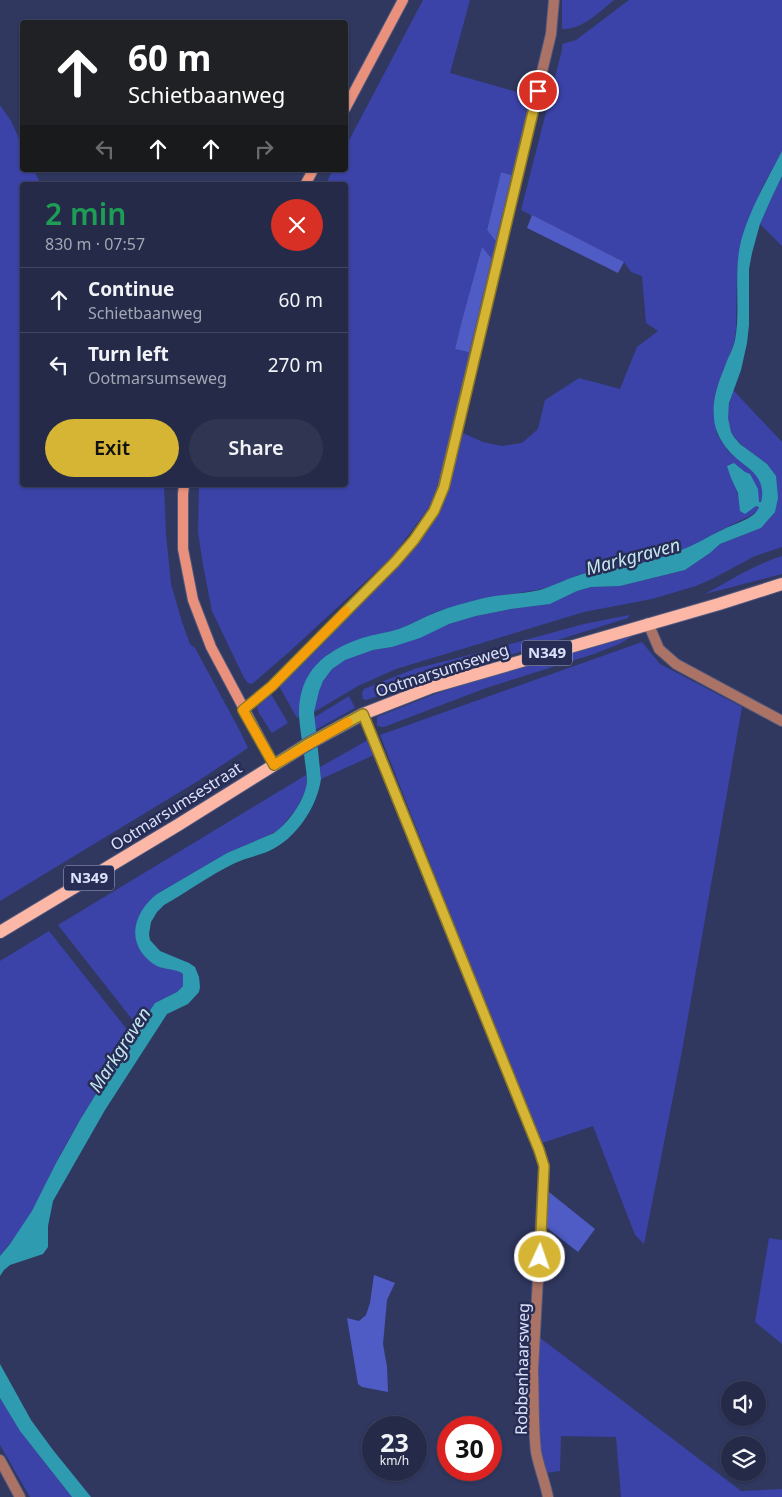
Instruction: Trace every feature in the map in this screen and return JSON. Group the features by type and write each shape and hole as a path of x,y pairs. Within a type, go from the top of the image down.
{"main road":[{"path":"348,103 403,0"},
{"path":"184,487 183,549 193,600 211,647 274,765"},
{"name":"Ootmarsumseweg","path":"318,739 363,714 432,687 782,584"},
{"name":"Ootmarsumsestraat","path":"0,932 318,739"}],"street":[{"path":"243,710 272,686 395,562 414,540 434,511 444,487 552,34 554,0"},
{"path":"648,623 659,649 676,664 782,720"},
{"name":"Robbenhaarsweg","path":"363,714 544,1166 534,1370 534,1421 537,1454 548,1497"},
{"path":"0,1460 20,1497"}],"shaded area":[{"path":"423,0 470,0 450,73 538,98 518,177 501,172 487,230 500,247 496,264 482,248 461,324 455,349 472,353 440,477 430,506 392,557 252,684 248,683 244,678 212,611 198,532 199,487 348,487 348,182 327,182 332,172 348,172 348,142"},
{"path":"562,0 614,0 596,15 576,27 562,29"},
{"path":"629,0 782,0 782,151 762,188 741,242 737,271 734,343 716,393 714,417 717,434 728,451 757,475 762,484 761,502 758,502 758,489 738,466 731,478 739,499 760,507 750,516 683,550 664,557 578,575 557,585 537,590 485,598 438,611 398,630 362,638 328,654 300,704 299,716 297,718 279,686 399,565 424,535 446,492 463,433 483,442 502,446 522,443 538,429 545,400 579,378 620,389 637,347 658,331 646,323 642,276 631,272 624,262 521,210 562,44 576,40"},
{"path":"0,105 11,121 20,141 20,172 35,172 40,182 20,182 20,487 164,487 171,584 182,622 190,644 195,648 248,748 198,781 0,901"},
{"path":"782,151 782,176 760,224 752,253 749,269 749,325 747,343 741,370 729,403 728,418 734,437 740,444 767,464 776,476 778,498 775,512 761,528 720,544 685,570 620,586 591,587 577,591 550,604 476,616 449,624 420,638 392,647 373,650 345,660 332,669 323,681 314,712 321,779 319,790 310,811 304,821 279,846 224,868 164,905 157,912 151,922 150,940 160,951 195,967 199,977 199,992 188,1004 167,1014 105,1110 53,1201 48,1226 48,1247 43,1254 10,1265 0,1276 0,1256 32,1211 80,1120 115,1063 155,1003 177,992 183,986 183,974 157,966 142,953 135,937 135,929 140,913 157,894 227,853 274,833 288,820 300,803 305,791 307,777 299,721 300,701 308,675 316,665 336,649 348,643 399,629 449,608 484,598 540,590 586,573 630,566 664,556 692,546 717,532 743,521 757,511 759,507 756,506 745,514 740,511 738,493 727,466 734,463 750,474 758,489 759,502 761,502 761,485 753,472 729,451 721,439 714,422 714,405 718,386 733,347 737,328 738,266 741,241 754,206"},
{"path":"501,172 518,177 500,247 487,230"},
{"path":"782,176 782,246 760,224"},
{"path":"532,215 624,262 618,273 527,228"},
{"path":"482,247 496,264 472,353 455,349"},
{"path":"733,390 782,442 782,547 755,556 696,586 652,599 584,612 396,669 358,686 314,712 318,691 323,681 332,669 344,660 373,650 392,647 449,624 476,616 550,604 577,591 591,587 620,586 685,570 720,544 761,528 767,464 738,442 729,426 729,405"},
{"path":"782,556 782,574 705,594 752,568"},
{"path":"629,615 628,618 366,700 363,699 362,693 364,689 414,669 584,624"},
{"path":"633,636 594,654 486,688 384,727 377,726 377,717 433,695 490,675"},
{"path":"642,642 660,664 742,707 682,1051 644,1244 635,1235 593,1126 542,1143 524,1104 380,735"},
{"path":"271,694 288,723 272,733 257,707"},
{"path":"349,696 355,708 315,730 315,717"},
{"path":"368,740 374,755 321,779 320,767"},
{"path":"306,775 306,790 296,809 279,830 227,853 157,894 135,932 174,969 183,974 183,986 177,992 155,1003 139,1028 58,925"},
{"path":"49,931 133,1037 73,1132 32,1213 0,1256 0,961"},
{"path":"549,1192 595,1229 578,1252 546,1227"},
{"path":"769,1238 782,1240 782,1344 755,1322"},
{"path":"374,1275 395,1283 387,1300 383,1344 387,1367 388,1392 362,1387 358,1384 347,1318 359,1321 366,1315 370,1303"},
{"path":"539,1337 721,1476 721,1481 728,1481 741,1491 782,1489 782,1497 621,1497 616,1437 561,1436 560,1471 545,1473 538,1447 537,1381"},
{"path":"0,1364 31,1420 91,1497 72,1497 20,1431 0,1398"},
{"path":"0,1398 20,1431 72,1497 30,1497 0,1445"}],"slow traffic":[{"path":"346,611 272,686 243,710 274,765 348,722"}],"route":[{"path":"538,91 444,487 434,511 414,540 395,562 272,686 243,710 274,765 363,714 539,1150 544,1166 540,1257"}],"water label":[{"name":"Markgraven","path":"633,557"},
{"name":"Markgraven","path":"120,1050"}]}
